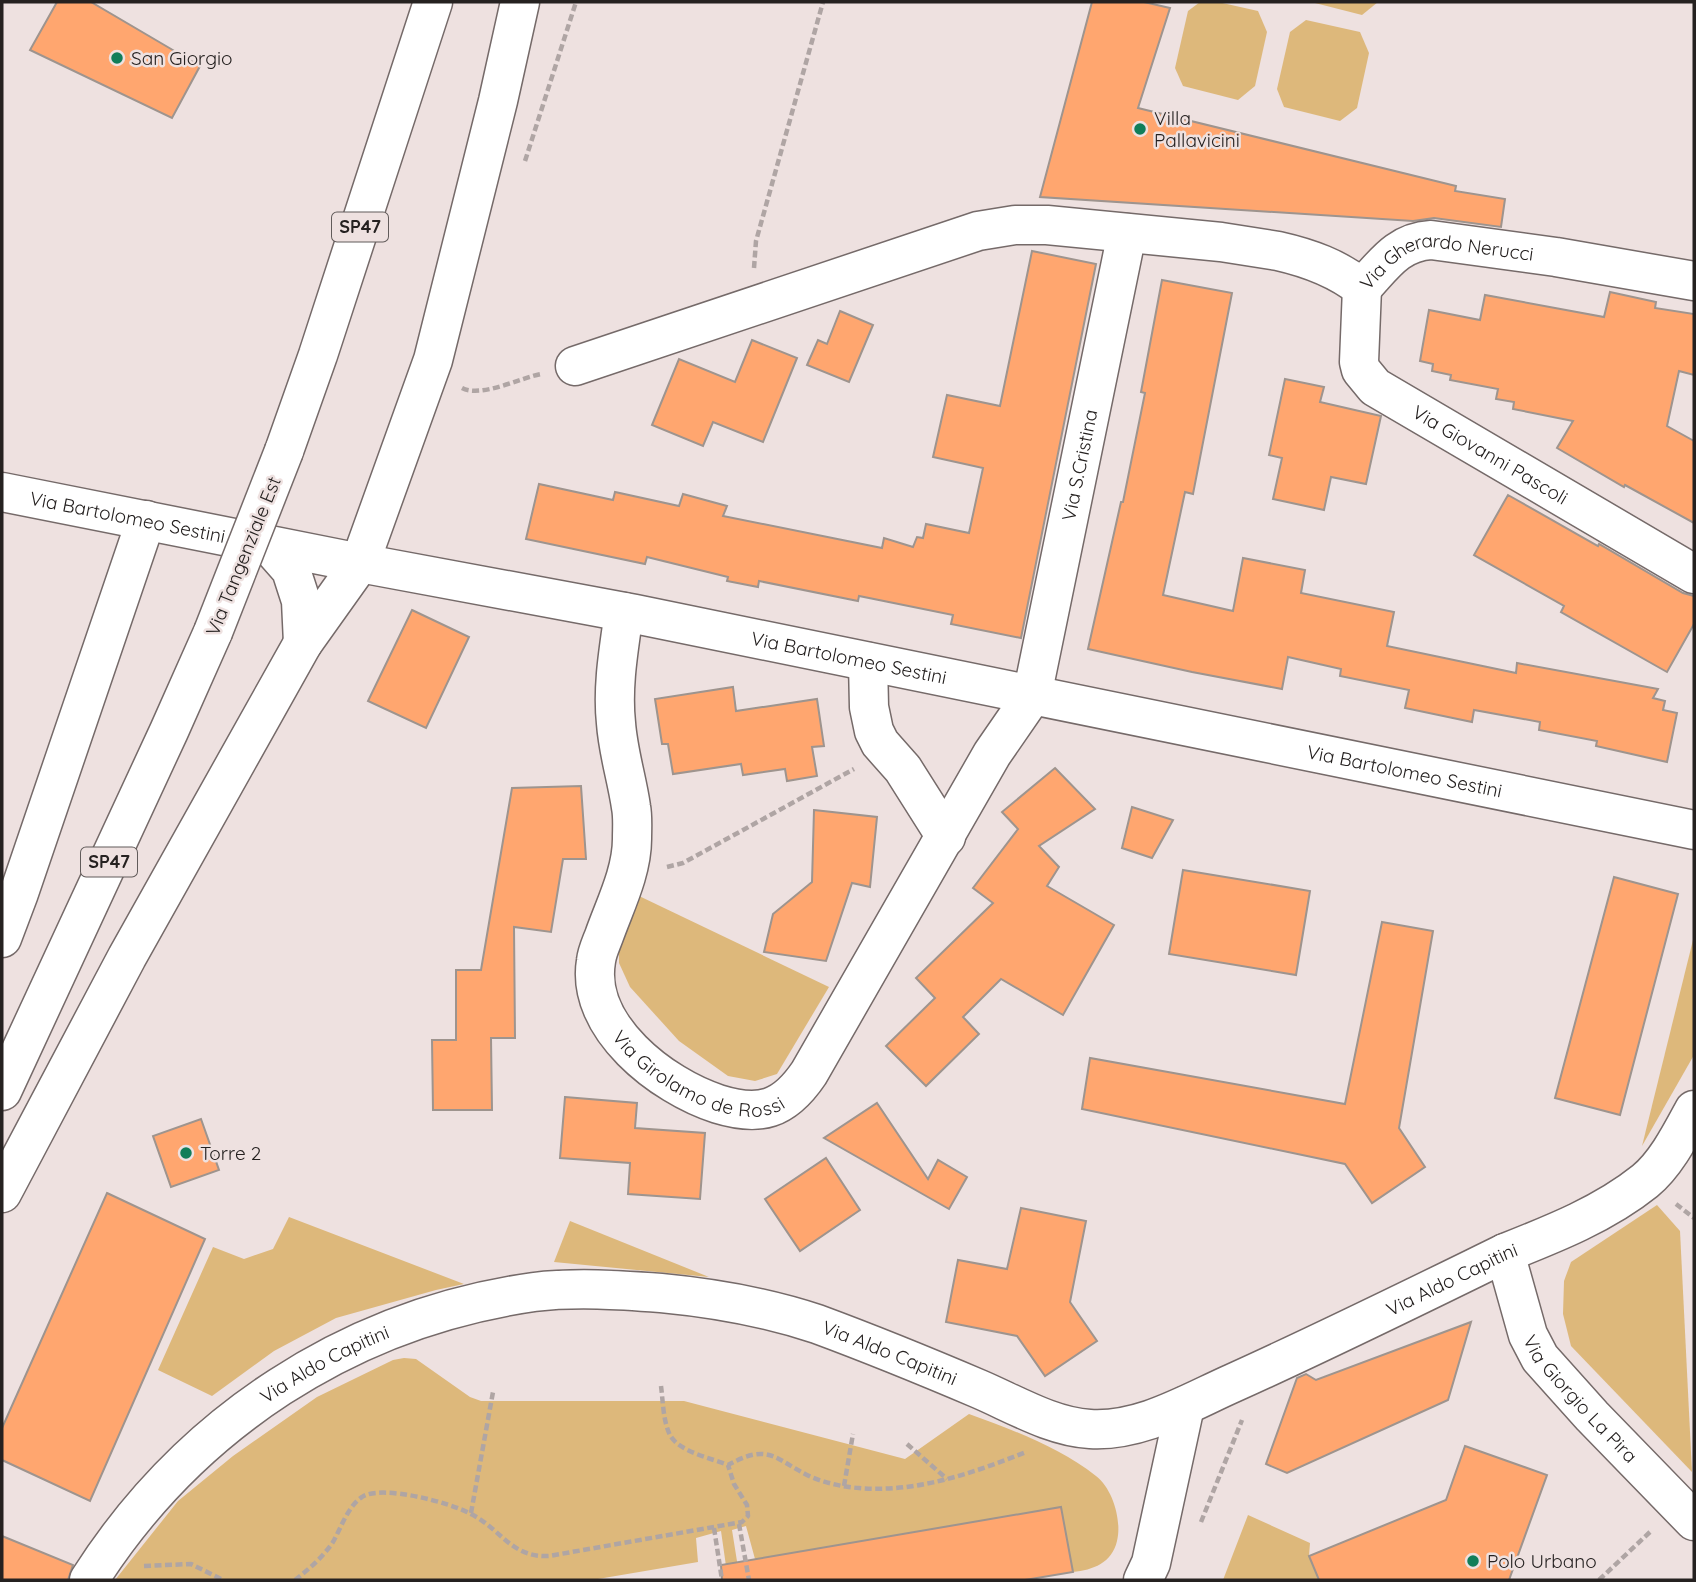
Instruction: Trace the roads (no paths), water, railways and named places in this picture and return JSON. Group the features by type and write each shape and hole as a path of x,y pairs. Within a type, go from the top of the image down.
{"street":[{"name":"Via Tangenziale Est","path":"2,1091 213,632 284,451 318,355 433,2"},
{"path":"2,1193 127,957 303,643 360,564 433,360 520,2"},
{"name":"Via Gherardo Nerucci","path":"575,366 978,231 1015,226 1047,225 1127,233 1292,254 1326,266 1362,288 1405,245 1431,240 1570,259 1694,281"},
{"name":"Via S.Cristina","path":"1032,696 1127,233"},
{"name":"Via Giovanni Pascoli","path":"1362,288 1359,362 1375,387 1694,574"},
{"name":"Via Bartolomeo Sestini","path":"2,492 360,564 624,612 1694,830"},
{"path":"2,938 146,520"},
{"path":"269,545 291,570 301,601 303,643"},
{"name":"Via Girolamo de Rossi","path":"624,612 615,690 618,745 632,809 632,847 625,878 596,960 595,987 604,1015 615,1033 641,1059 688,1091 724,1106 743,1110 762,1110 779,1104 795,1093 809,1073 992,754 1032,696"},
{"path":"868,662 870,719 880,743 903,769 946,837"},
{"name":"Via Aldo Capitini","path":"95,1571 131,1520 190,1456 218,1431 303,1372 367,1338 475,1303 538,1292 634,1291 708,1298 765,1309 860,1341 1052,1421 1088,1429 1112,1429 1185,1406 1505,1253 1599,1212 1645,1181 1661,1164 1694,1110"},
{"name":"Via Giorgio La Pira","path":"1505,1253 1528,1335 1540,1358 1687,1514"},
{"path":"1143,1580 1150,1563 1185,1406"}],"place":[{"name":"San Giorgio","path":"117,58"},
{"name":"Villa Pallavicini","path":"1140,129"},
{"name":"Torre 2","path":"186,1153"},
{"name":"Polo Urbano","path":"1473,1561"}]}
